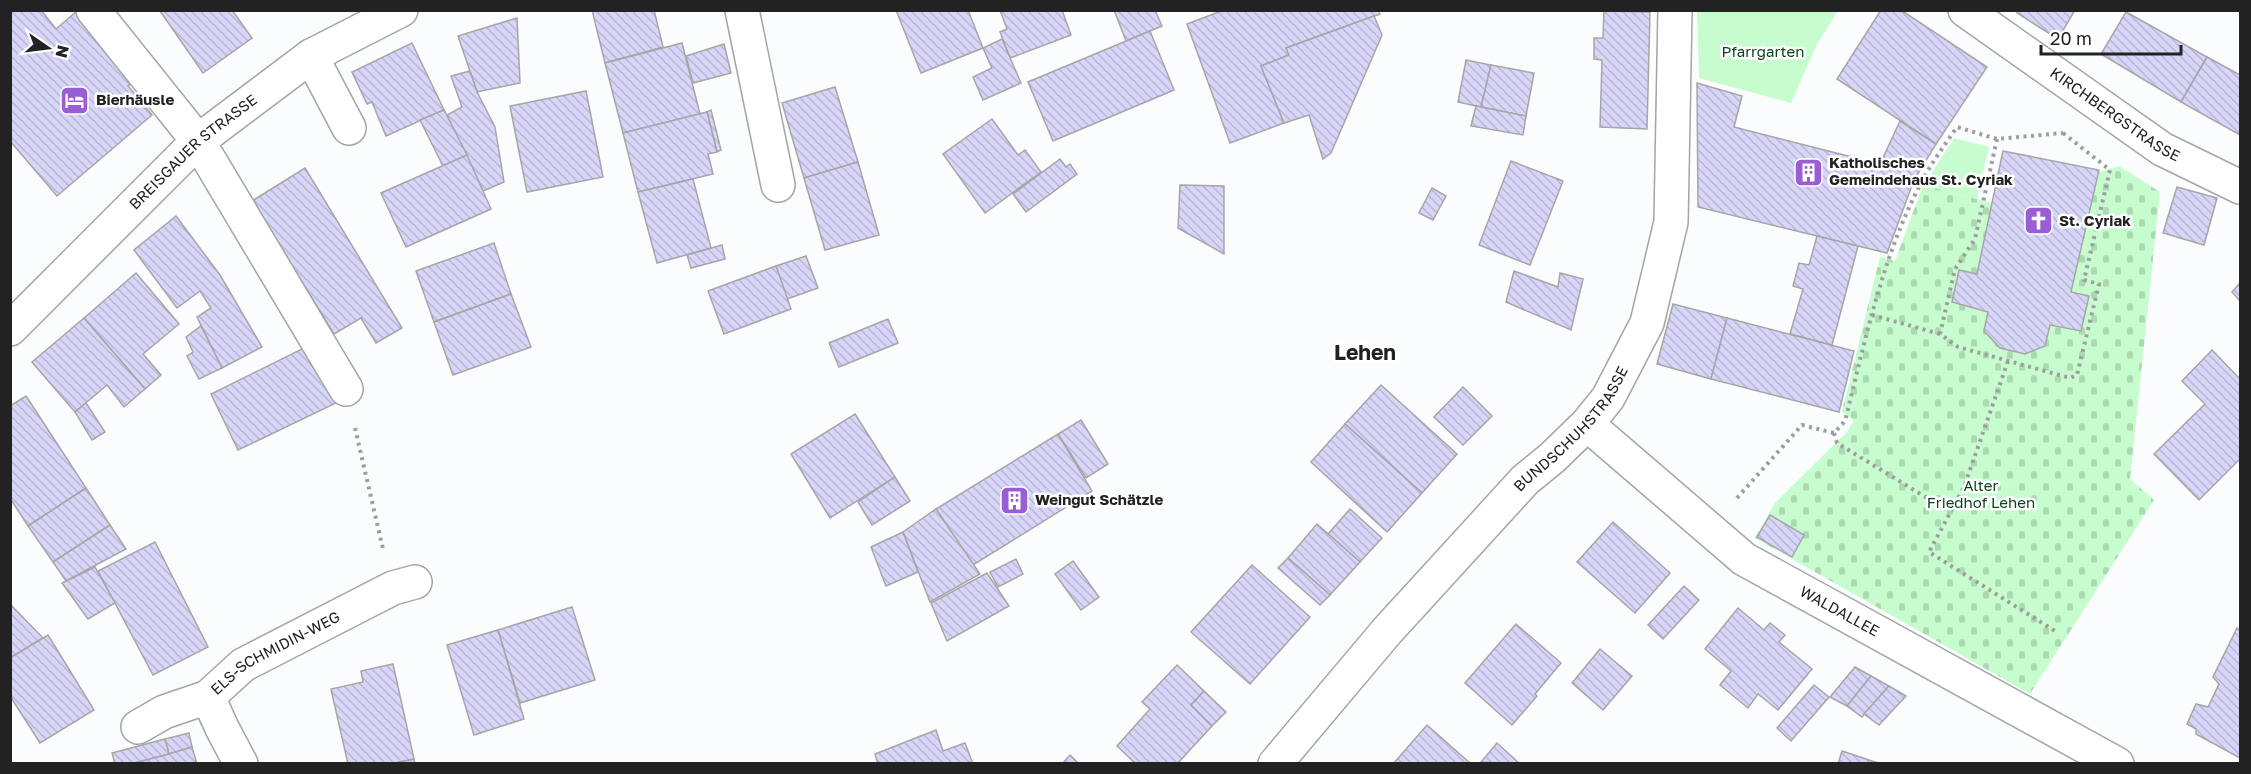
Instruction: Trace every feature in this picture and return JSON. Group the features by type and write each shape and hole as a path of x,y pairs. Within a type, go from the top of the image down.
{"street":[{"path":"93,10 198,141 345,389"},
{"path":"742,10 778,184"},
{"name":"BUNDSCHUHSTRASSE","path":"1275,764 1387,631 1525,480 1587,424 1608,398 1647,323 1671,222 1676,10"},
{"name":"KIRCHBERGSTRASSE","path":"1965,10 2162,149 2241,187"},
{"name":"BREISGAUER STRASSE","path":"10,329 198,141 311,56 390,12"},
{"path":"311,56 349,128"},
{"name":"WALDALLEE","path":"1587,424 1744,559 2116,764"},
{"name":"ELS-SCHMIDIN-WEG","path":"241,764 208,697 243,664 404,585"},
{"path":"138,727 164,712 208,697"}],"path":[{"path":"2063,133 2086,96"},
{"path":"1834,433 1845,421 1872,315 1890,254 1920,184 1957,127 1996,139 2063,133 2110,170 2084,280 2099,284 2077,375 2070,378 1958,347 1940,334 1872,315"},
{"path":"1940,334 1955,269 1975,239 1996,139"},
{"path":"2008,361 1964,487 1929,552 2055,631"},
{"path":"345,389 404,585"},
{"path":"1710,529 1802,425 1834,433"},
{"path":"1834,433 1837,443 1950,512"}],"green space":[{"name":"Pfarrgarten","path":"1697,10 1838,11 1817,44 1791,103 1699,78"},
{"path":"1954,138 1989,147 1977,199 1924,185"},
{"name":"Alter Friedhof Lehen","path":"2119,166 2160,192 2130,479 2154,500 2030,694 1755,538 1775,503 1847,432 1854,420 1842,412 1880,257 1895,261 1923,185 1992,203 1977,274 1959,271 1952,302 1988,312 1984,331 2045,346 2050,325 2081,331 2088,296 2071,292 2099,172"}],"building":[{"name":"Bierhäusle","path":"10,10 41,10 56,29 77,11 136,80 128,86 152,115 57,196 10,141"},
{"path":"232,10 252,38 203,73 160,11"},
{"path":"592,10 654,10 663,47 605,63"},
{"path":"896,10 968,10 983,48 921,73"},
{"path":"1000,10 1062,10 1071,35 1010,58 1000,32 1007,29"},
{"path":"1114,10 1155,10 1162,26 1126,41"},
{"path":"1224,10 1378,10 1380,14 1286,48 1289,55 1261,66 1284,123 1230,143 1187,24"},
{"path":"1881,10 1901,10 1987,67 1936,144 1837,79"},
{"path":"2018,10 2075,10 2058,39 2017,13"},
{"path":"1604,11 1650,12 1647,129 1600,127 1602,60 1594,59 1594,38 1603,38"},
{"path":"2126,12 2207,57 2181,102 2101,54"},
{"path":"1374,16 1382,35 1331,153 1323,159 1309,115 1284,123 1261,66 1289,55 1286,48"},
{"path":"517,18 520,83 477,92 458,36"},
{"path":"1150,31 1174,90 1053,141 1028,82"},
{"path":"1002,39 1021,83 983,100 973,77 992,68 983,48"},
{"path":"412,43 444,110 386,136 372,102 367,104 352,72"},
{"path":"682,43 700,114 623,133 605,63"},
{"path":"724,44 731,73 693,83 686,56"},
{"path":"2207,57 2240,75 2240,135 2181,102"},
{"path":"1466,60 1491,65 1481,107 1458,102"},
{"path":"1491,65 1534,73 1526,116 1481,107"},
{"path":"470,71 477,92 495,127 504,182 483,191 447,115 462,107 451,76"},
{"name":"Katholisches Gemeindehaus St. Cyriak","path":"1697,83 1742,96 1734,127 1880,164 1900,121 1936,144 1914,180 1887,253 1698,207"},
{"path":"835,87 858,162 804,178 782,103"},
{"path":"586,91 603,177 527,192 510,106"},
{"path":"1476,106 1526,116 1523,135 1471,126"},
{"path":"444,110 467,155 443,166 420,120"},
{"path":"711,110 721,150 717,152 707,112"},
{"path":"707,112 717,152 708,154 713,174 638,192 623,133"},
{"path":"992,119 1018,155 1025,150 1041,172 985,213 943,154"},
{"name":"St. Cyriak","path":"2003,151 2099,170 2071,292 2089,296 2081,331 2050,325 2045,346 2025,354 2000,348 1984,331 1988,312 1952,302 1959,270 1977,274"},
{"path":"467,155 491,209 406,247 381,193"},
{"path":"1060,159 1066,167 1070,164 1077,174 1026,212 1013,194"},
{"path":"1511,161 1563,181 1530,265 1479,245"},
{"path":"858,162 879,235 825,250 804,178"},
{"path":"305,168 402,328 376,343 361,318 334,334 252,201"},
{"path":"693,179 711,248 657,263 638,192"},
{"path":"1180,185 1224,186 1224,254 1178,228"},
{"path":"2177,187 2217,198 2204,245 2163,233"},
{"path":"1432,188 1446,196 1433,220 1419,213"},
{"path":"176,216 220,275 262,347 222,368 197,317 211,308 200,291 177,308 134,250"},
{"path":"1817,236 1858,246 1832,345 1790,334 1803,289 1793,286 1799,263 1809,265"},
{"path":"494,243 511,294 434,322 416,271"},
{"path":"722,245 725,259 691,268 687,255"},
{"path":"806,256 818,288 787,299 776,266"},
{"path":"776,266 791,309 724,334 708,291"},
{"path":"1514,271 1558,287 1560,273 1583,279 1571,330 1506,302"},
{"path":"136,273 179,324 143,354 161,375 145,389 84,318"},
{"path":"2240,283 2240,301 2232,292"},
{"path":"511,294 531,347 453,375 434,322"},
{"path":"1673,304 1727,318 1711,379 1657,364"},
{"path":"84,318 145,389 124,407 107,385 75,412 32,362"},
{"path":"1727,318 1854,351 1839,412 1711,379"},
{"path":"888,319 898,343 839,367 829,343"},
{"path":"201,326 222,368 199,379 187,356 193,352 186,337"},
{"path":"308,346 336,403 238,450 211,394"},
{"path":"2212,350 2240,379 2240,459 2199,500 2154,454 2205,404 2182,381"},
{"path":"1381,385 1457,454 1422,493 1345,424"},
{"path":"1463,387 1492,416 1463,445 1434,417"},
{"path":"26,396 86,488 28,526 10,498 10,406"},
{"path":"86,403 105,432 92,440 75,412"},
{"path":"855,414 895,477 830,518 791,454"},
{"path":"1081,420 1108,464 1086,478 1058,434"},
{"path":"1345,424 1422,493 1387,532 1311,462"},
{"name":"Weingut Schätzle","path":"1058,434 1092,491 973,565 936,509"},
{"path":"895,477 910,501 872,525 858,502"},
{"path":"86,488 110,525 53,562 28,526"},
{"path":"936,509 980,574 930,602 903,532"},
{"path":"1350,509 1382,538 1360,562 1328,534"},
{"path":"1770,515 1804,535 1792,557 1757,537"},
{"path":"1613,522 1670,573 1635,613 1577,562"},
{"path":"1317,524 1360,562 1330,595 1288,558"},
{"path":"110,525 126,549 66,581 53,562"},
{"path":"903,532 918,572 886,586 871,547"},
{"path":"155,542 208,647 153,675 98,571"},
{"path":"1288,558 1330,595 1320,605 1278,568"},
{"path":"1016,559 1023,574 998,587 990,572"},
{"path":"1073,561 1099,597 1081,610 1055,574"},
{"path":"1252,565 1310,617 1250,684 1191,632"},
{"path":"95,567 115,603 88,619 62,583"},
{"path":"987,573 1009,606 947,641 931,603"},
{"path":"1684,586 1699,600 1663,639 1648,625"},
{"path":"10,604 43,638 10,658"},
{"path":"572,607 595,680 520,703 498,630"},
{"path":"1738,608 1764,630 1770,623 1785,635 1779,642 1812,669 1778,710 1758,694 1748,708 1720,685 1731,671 1705,649"},
{"path":"1516,624 1561,663 1512,725 1465,683"},
{"path":"2237,628 2240,631 2240,758 2196,734 2196,729 2187,724 2196,704 2208,707 2219,684 2213,677"},
{"path":"498,630 524,719 474,735 447,645"},
{"path":"48,635 94,710 40,743 10,696 10,658"},
{"path":"1600,649 1632,676 1603,710 1572,683"},
{"path":"393,664 414,759 391,764 348,764 331,689 363,682 361,671"},
{"path":"1177,665 1204,691 1191,705 1212,726 1177,764 1136,764 1117,746 1150,709 1142,702"},
{"path":"1855,667 1871,676 1847,706 1830,697"},
{"path":"1871,676 1889,686 1862,717 1847,706"},
{"path":"1814,685 1829,697 1791,741 1777,728"},
{"path":"1889,686 1906,696 1879,725 1864,714"},
{"path":"1204,691 1226,712 1212,726 1191,705"},
{"path":"1427,725 1470,763 1470,764 1393,764"},
{"path":"936,730 943,751 965,743 973,764 878,764 875,754"},
{"path":"189,733 192,747 169,754 165,739"},
{"path":"165,739 169,754 131,764 115,764 112,753"},
{"path":"1497,743 1520,764 1481,762"},
{"path":"192,747 197,764 131,764 169,754"},
{"path":"1842,751 1881,764 1838,764"},
{"path":"1070,755 1079,764 1062,764"},
{"path":"414,759 415,764 391,764"}],"place":[{"name":"Bierhäusle","path":"75,100"},
{"name":"Katholisches Gemeindehaus St. Cyriak","path":"1808,172"},
{"name":"St. Cyriak","path":"2038,221"},
{"name":"Weingut Schätzle","path":"1014,500"}],"district":[{"name":"Lehen","path":"1365,353"}]}
